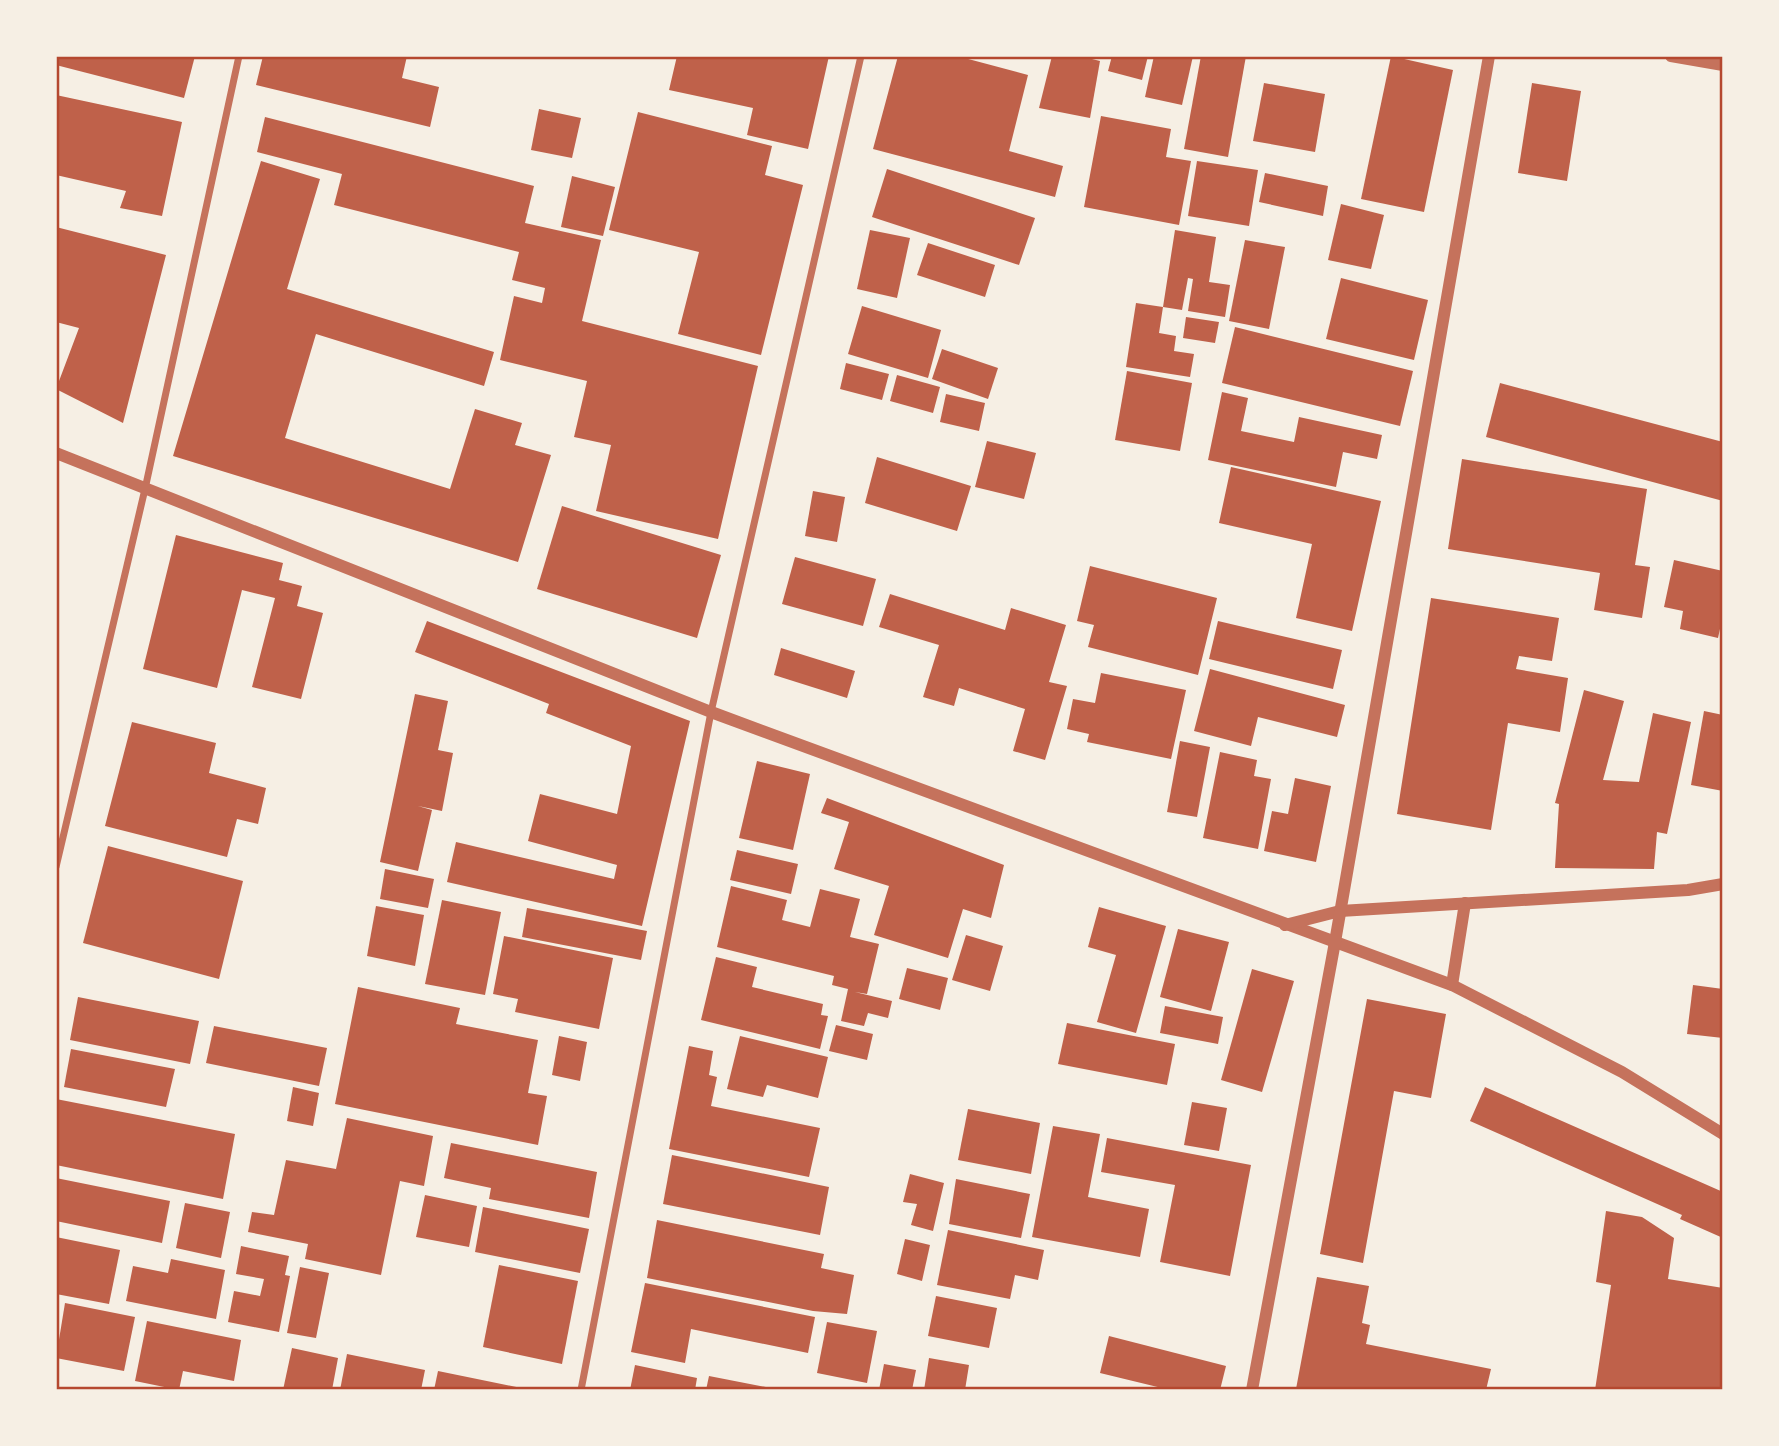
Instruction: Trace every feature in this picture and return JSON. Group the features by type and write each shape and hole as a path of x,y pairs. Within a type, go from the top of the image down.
{"street":[{"path":"56,867 145,489 239,56"},
{"path":"581,1390 711,712 861,56"},
{"path":"1252,1390 1335,943 1489,56"},
{"path":"1671,56 1723,65"},
{"path":"56,453 711,712 1452,985 1622,1072 1723,1134"},
{"path":"1285,925 1340,911 1688,890 1723,884"},
{"path":"1452,985 1465,903"}],"building":[{"path":"56,56 195,56 184,98 56,65"},
{"path":"263,56 407,56 402,78 439,87 430,127 256,85"},
{"path":"677,56 829,56 808,149 747,135 753,108 669,90"},
{"path":"898,56 957,56 1028,75 1009,151 1063,166 1055,197 873,149"},
{"path":"1052,56 1080,56 1100,61 1090,118 1039,108"},
{"path":"1112,56 1148,56 1142,80 1108,71"},
{"path":"1154,56 1193,56 1182,105 1145,97"},
{"path":"1201,56 1246,56 1228,157 1184,149"},
{"path":"1391,56 1453,70 1424,212 1361,199"},
{"path":"1264,83 1325,94 1315,152 1253,141"},
{"path":"1532,83 1581,91 1567,181 1518,173"},
{"path":"56,95 182,122 162,216 120,208 126,191 56,175"},
{"path":"539,109 581,118 572,158 531,150"},
{"path":"638,112 772,146 765,175 803,185 761,355 678,334 699,252 609,230"},
{"path":"1101,116 1171,129 1166,157 1191,161 1179,225 1084,207"},
{"path":"265,117 534,186 525,223 601,240 582,321 758,366 718,539 596,511 611,445 574,437 587,381 500,360 514,296 542,303 545,288 512,280 519,252 334,205 342,174 257,152"},
{"path":"261,161 320,179 287,289 494,352 484,386 316,334 285,438 450,489 475,409 522,423 515,445 551,455 518,562 173,456"},
{"path":"1197,161 1258,170 1249,226 1188,216"},
{"path":"887,169 1035,218 1019,265 872,217"},
{"path":"1265,173 1328,186 1323,216 1259,202"},
{"path":"572,176 615,187 603,236 561,227"},
{"path":"1341,204 1384,215 1371,269 1328,260"},
{"path":"56,227 166,255 123,423 56,389 79,328 56,322"},
{"path":"870,230 910,238 897,298 857,289"},
{"path":"1175,230 1216,237 1209,282 1230,285 1225,317 1188,311 1193,279 1188,278 1182,310 1163,307"},
{"path":"1245,240 1285,247 1269,329 1229,321"},
{"path":"928,243 995,265 985,297 917,275"},
{"path":"1341,278 1428,300 1414,360 1326,339"},
{"path":"1136,303 1163,307 1159,333 1176,336 1174,351 1194,354 1190,377 1126,367"},
{"path":"862,306 941,330 928,378 848,354"},
{"path":"1186,317 1219,322 1215,343 1183,338"},
{"path":"1235,327 1413,371 1400,426 1222,383"},
{"path":"942,349 998,368 988,399 932,379"},
{"path":"846,363 889,374 882,400 840,389"},
{"path":"1127,371 1192,383 1180,451 1115,440"},
{"path":"897,375 940,387 933,413 890,401"},
{"path":"1500,383 1723,442 1723,501 1486,437"},
{"path":"1222,392 1248,398 1241,431 1294,442 1299,417 1382,435 1377,459 1343,452 1336,487 1208,460"},
{"path":"946,394 985,403 979,431 940,422"},
{"path":"987,441 1036,453 1024,499 975,487"},
{"path":"877,457 971,486 957,531 865,503"},
{"path":"1462,459 1647,489 1635,565 1650,567 1642,618 1594,610 1600,573 1448,549"},
{"path":"1231,467 1381,501 1352,631 1296,618 1312,544 1219,523"},
{"path":"813,491 845,497 837,542 805,536"},
{"path":"562,506 721,555 697,638 537,589"},
{"path":"176,535 283,563 279,580 302,586 297,606 323,613 301,699 252,687 275,598 242,590 217,688 143,669"},
{"path":"795,557 876,579 863,626 782,604"},
{"path":"1674,560 1723,571 1723,615 1718,638 1680,629 1683,611 1664,607"},
{"path":"1090,566 1217,598 1198,675 1088,647 1094,625 1077,621"},
{"path":"890,594 1005,630 1011,608 1066,625 1049,682 1067,686 1045,760 1013,751 1025,709 959,688 954,706 923,697 939,645 879,627"},
{"path":"1431,598 1559,618 1552,661 1519,656 1516,669 1568,678 1560,732 1508,723 1491,830 1397,814"},
{"path":"427,621 690,721 642,926 447,882 456,842 614,879 617,865 528,841 540,794 617,814 631,746 546,713 549,704 415,652"},
{"path":"1218,621 1342,650 1333,689 1209,659"},
{"path":"781,648 855,671 847,698 774,675"},
{"path":"1210,669 1345,705 1337,737 1258,717 1251,746 1194,731"},
{"path":"1101,673 1186,690 1171,759 1087,742 1089,734 1067,729 1073,699 1095,703"},
{"path":"1584,690 1624,701 1603,780 1639,782 1653,713 1691,722 1667,834 1657,832 1654,869 1555,868 1559,804 1555,803"},
{"path":"415,694 448,701 438,750 453,753 442,811 418,806 432,810 418,871 380,862"},
{"path":"1704,711 1723,715 1723,791 1691,785"},
{"path":"132,722 216,743 209,773 266,788 258,824 237,819 227,857 105,826"},
{"path":"1180,741 1210,747 1197,817 1167,812"},
{"path":"1220,752 1257,760 1254,776 1271,779 1258,849 1203,838"},
{"path":"757,761 810,774 793,850 739,838"},
{"path":"1295,778 1331,786 1316,862 1264,851 1272,811 1288,814"},
{"path":"827,798 1004,865 991,918 963,909 948,958 874,935 889,886 834,869 849,822 821,813"},
{"path":"108,846 243,881 219,979 83,943"},
{"path":"737,850 798,864 791,894 730,880"},
{"path":"385,869 434,879 428,908 380,899"},
{"path":"731,886 787,900 782,920 810,927 820,889 860,899 850,937 879,944 867,994 855,992 892,1001 888,1018 868,1013 864,1026 841,1021 848,989 832,985 834,976 717,947"},
{"path":"442,900 501,912 485,995 425,984"},
{"path":"376,906 424,915 415,966 367,956"},
{"path":"1099,907 1166,926 1136,1033 1097,1022 1116,955 1088,947"},
{"path":"527,908 647,931 641,960 522,937"},
{"path":"1178,929 1229,942 1211,1011 1160,997"},
{"path":"966,935 1003,946 990,991 952,980"},
{"path":"504,936 613,958 599,1029 515,1012 518,999 493,994"},
{"path":"716,957 757,967 752,987 823,1004 821,1015 828,1016 820,1049 701,1020"},
{"path":"907,968 948,978 940,1010 899,999"},
{"path":"1252,969 1294,981 1262,1092 1221,1080"},
{"path":"1693,985 1723,989 1723,1038 1687,1034"},
{"path":"358,987 460,1008 456,1024 538,1040 528,1093 547,1096 538,1145 335,1104"},
{"path":"78,997 199,1021 190,1064 70,1040"},
{"path":"1367,999 1446,1014 1431,1098 1394,1091 1363,1263 1320,1254"},
{"path":"1165,1006 1223,1017 1218,1044 1160,1033"},
{"path":"1067,1023 1175,1044 1167,1085 1058,1064"},
{"path":"836,1025 873,1034 867,1060 829,1051"},
{"path":"214,1026 327,1048 319,1086 206,1063"},
{"path":"559,1036 587,1042 580,1081 552,1075"},
{"path":"740,1036 828,1057 818,1098 767,1085 763,1097 727,1089"},
{"path":"689,1046 713,1051 709,1075 717,1077 711,1106 820,1128 809,1177 669,1149"},
{"path":"71,1049 175,1069 166,1107 64,1087"},
{"path":"293,1087 319,1093 313,1126 287,1121"},
{"path":"1485,1087 1723,1192 1723,1238 1680,1219 1682,1215 1470,1121"},
{"path":"56,1099 235,1134 223,1199 56,1165"},
{"path":"1192,1102 1227,1108 1219,1151 1184,1145"},
{"path":"968,1109 1040,1123 1031,1174 958,1160"},
{"path":"347,1118 433,1136 424,1186 400,1181 381,1275 305,1259 308,1244 248,1232 252,1212 274,1215 286,1160 336,1169"},
{"path":"1053,1126 1100,1134 1088,1197 1149,1209 1140,1257 1032,1237"},
{"path":"1107,1138 1251,1165 1230,1276 1160,1262 1175,1185 1101,1172"},
{"path":"451,1143 597,1172 589,1218 489,1199 491,1188 444,1178"},
{"path":"672,1155 829,1187 820,1235 663,1204"},
{"path":"910,1174 944,1183 933,1231 911,1225 917,1204 903,1202"},
{"path":"56,1178 170,1201 162,1243 56,1221"},
{"path":"956,1179 1030,1194 1021,1238 949,1224"},
{"path":"425,1195 477,1206 469,1247 416,1237"},
{"path":"185,1203 230,1212 221,1258 176,1248"},
{"path":"483,1207 589,1229 580,1273 475,1252"},
{"path":"1606,1211 1642,1217 1674,1238 1668,1279 1723,1288 1723,1390 1595,1390 1611,1285 1596,1282"},
{"path":"657,1220 824,1254 821,1268 854,1275 847,1314 813,1311 647,1278"},
{"path":"948,1230 1044,1250 1038,1280 1015,1275 1010,1299 937,1285"},
{"path":"56,1237 120,1250 109,1304 56,1294"},
{"path":"905,1239 930,1245 922,1281 897,1274"},
{"path":"241,1246 289,1256 285,1275 290,1276 279,1332 228,1322 234,1291 260,1296 264,1279 236,1274"},
{"path":"171,1259 225,1270 216,1319 126,1301 133,1266 168,1273"},
{"path":"499,1265 578,1281 562,1364 483,1347"},
{"path":"300,1267 329,1273 316,1338 287,1333"},
{"path":"1317,1277 1369,1286 1362,1323 1370,1325 1366,1344 1491,1369 1486,1390 1296,1389"},
{"path":"645,1283 815,1317 808,1353 691,1329 685,1363 631,1352"},
{"path":"936,1296 997,1308 989,1348 928,1336"},
{"path":"65,1303 135,1317 124,1371 56,1358"},
{"path":"147,1321 241,1340 234,1381 183,1371 179,1390 135,1381"},
{"path":"827,1322 877,1331 867,1383 817,1373"},
{"path":"1109,1336 1226,1366 1220,1390 1170,1390 1100,1373"},
{"path":"292,1348 338,1358 332,1390 283,1390"},
{"path":"347,1354 425,1370 421,1390 340,1390"},
{"path":"929,1358 969,1365 965,1390 924,1390"},
{"path":"884,1364 916,1370 912,1390 879,1390"},
{"path":"635,1365 697,1378 695,1390 630,1390"},
{"path":"438,1371 526,1389 526,1390 434,1390"},
{"path":"709,1376 776,1389 776,1390 706,1390"}]}
